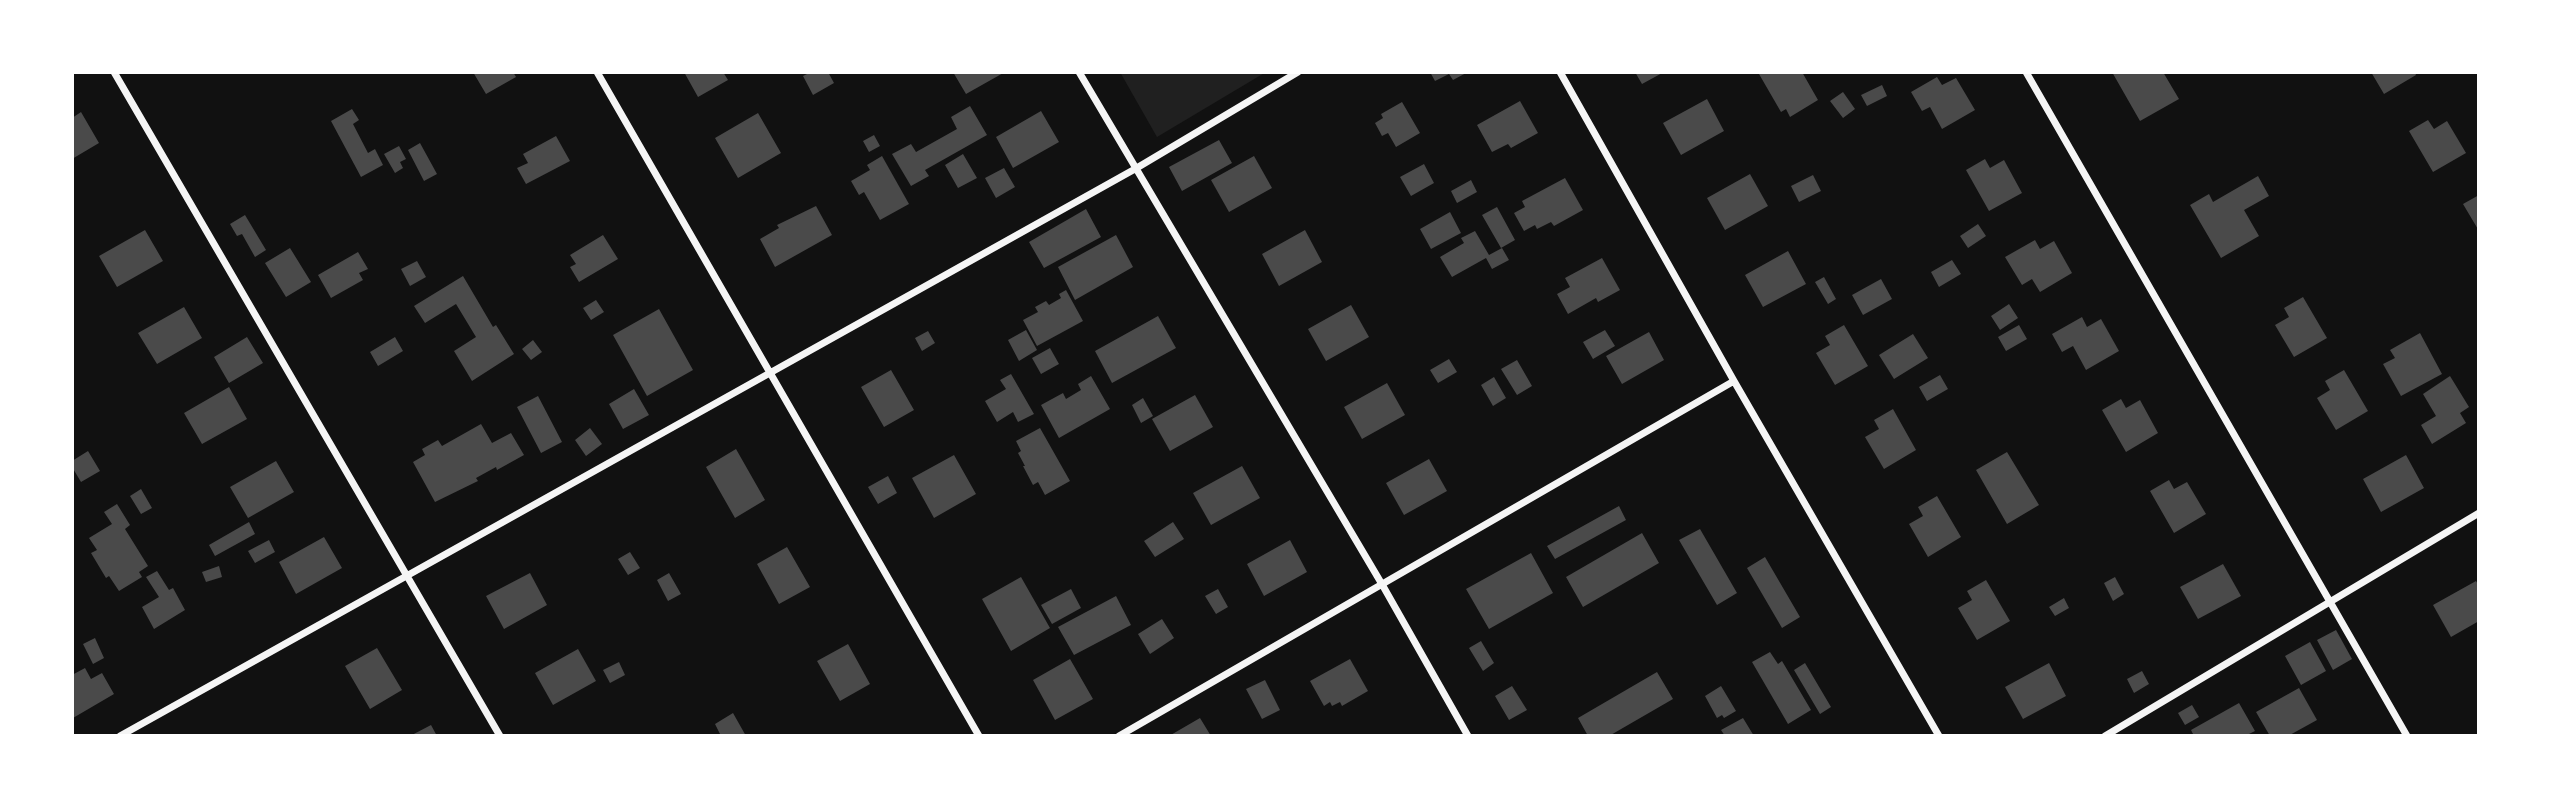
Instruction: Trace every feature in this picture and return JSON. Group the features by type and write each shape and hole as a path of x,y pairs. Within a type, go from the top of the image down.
{"street":[{"path":"114,72 500,736"},
{"path":"597,72 979,736"},
{"path":"1079,72 1383,586 1468,736"},
{"path":"120,736 1135,169 1298,72"},
{"path":"1560,72 1939,736"},
{"path":"2026,72 2407,736"},
{"path":"1119,736 1734,381"},
{"path":"2105,736 2479,513"}],"shaded area":[{"path":"1120,72 1266,72 1157,137"}],"building":[{"path":"473,72 513,72 516,77 486,94"},
{"path":"684,72 723,72 728,80 698,97"},
{"path":"811,72 828,72 834,83 813,95 803,76"},
{"path":"953,72 1005,72 966,94"},
{"path":"1430,72 1468,72 1453,80 1449,74 1435,81"},
{"path":"1635,72 1664,72 1642,84"},
{"path":"1802,72 1818,100 1790,117 1786,109 1781,112 1759,74"},
{"path":"2112,72 2163,72 2179,99 2140,121"},
{"path":"2371,72 2415,72 2416,75 2384,94"},
{"path":"1937,77 1942,85 1956,78 1975,110 1942,129 1930,107 1922,111 1911,92"},
{"path":"1882,85 1887,96 1867,106 1861,95"},
{"path":"1843,92 1855,109 1843,118 1830,101"},
{"path":"1707,99 1724,131 1681,155 1663,123"},
{"path":"1520,101 1538,133 1511,148 1508,144 1492,152 1477,125"},
{"path":"1402,102 1420,133 1396,147 1388,133 1382,136 1375,123 1383,118 1381,114"},
{"path":"970,106 987,135 925,170 929,176 911,186 892,154 911,144 916,152 957,129 951,117"},
{"path":"352,109 359,120 353,124 368,153 375,149 383,165 361,177 331,121"},
{"path":"1041,111 1059,142 1013,168 996,137"},
{"path":"81,112 99,143 72,159 72,118"},
{"path":"758,113 781,153 738,178 715,138"},
{"path":"2428,120 2434,129 2447,121 2466,153 2433,172 2409,131"},
{"path":"874,135 880,146 869,152 863,141"},
{"path":"556,136 570,161 526,184 517,168 528,163 523,154"},
{"path":"1219,140 1232,163 1182,191 1169,167"},
{"path":"420,143 437,174 424,181 408,150"},
{"path":"399,146 406,159 400,162 403,168 395,173 384,154"},
{"path":"963,154 977,178 958,188 945,165"},
{"path":"882,156 909,204 880,220 864,192 859,195 851,181 870,170 867,165"},
{"path":"1254,156 1272,188 1229,212 1211,180"},
{"path":"1985,159 1990,168 2004,160 2022,193 1989,211 1966,170"},
{"path":"1424,164 1434,183 1411,196 1400,177"},
{"path":"1004,168 1015,187 996,198 985,178"},
{"path":"1750,174 1768,206 1725,230 1707,198"},
{"path":"1813,175 1821,191 1799,202 1791,186"},
{"path":"2258,176 2269,196 2244,210 2259,236 2221,258 2190,205 2209,194 2213,202"},
{"path":"1565,178 1583,210 1554,226 1551,222 1537,229 1535,225 1524,231 1514,213 1525,207 1522,201"},
{"path":"1471,180 1477,192 1457,203 1451,191"},
{"path":"2479,195 2479,231 2463,204"},
{"path":"816,206 832,235 775,267 760,239 779,228 777,225"},
{"path":"1497,207 1515,240 1501,248 1482,215"},
{"path":"1086,209 1101,237 1044,268 1029,242"},
{"path":"1450,212 1461,233 1431,249 1420,229"},
{"path":"245,215 266,250 255,257 242,234 237,236 230,224"},
{"path":"1978,224 1986,236 1968,248 1960,236"},
{"path":"145,230 163,261 117,287 99,256"},
{"path":"1305,230 1322,262 1279,286 1262,254"},
{"path":"1475,231 1489,255 1502,248 1509,260 1492,269 1486,258 1452,277 1440,257 1464,243 1461,238"},
{"path":"603,235 618,259 579,282 570,267 576,264 570,255"},
{"path":"1116,235 1133,267 1075,300 1058,267"},
{"path":"2035,240 2040,249 2054,241 2072,273 2040,292 2032,279 2022,285 2005,257"},
{"path":"290,248 311,282 286,297 265,263"},
{"path":"1788,251 1806,284 1763,307 1745,275"},
{"path":"358,252 368,269 359,273 363,280 331,298 318,275"},
{"path":"1602,258 1620,290 1598,302 1596,298 1568,314 1557,294 1570,287 1565,278"},
{"path":"1952,260 1961,274 1939,287 1931,272"},
{"path":"417,261 426,277 410,286 401,269"},
{"path":"463,276 493,327 496,325 514,354 472,381 454,351 476,337 456,304 425,323 414,306"},
{"path":"1824,277 1836,299 1828,304 1815,282"},
{"path":"1881,279 1892,299 1863,315 1852,295"},
{"path":"1066,290 1083,321 1037,346 1023,320 1038,312 1035,307 1046,301 1049,305 1061,298 1059,294"},
{"path":"2303,297 2327,338 2294,357 2275,325 2289,317 2284,308"},
{"path":"596,300 604,312 591,320 583,308"},
{"path":"2009,304 2018,318 2000,330 1991,316"},
{"path":"1351,305 1369,337 1326,361 1308,329"},
{"path":"184,307 202,338 157,364 138,333"},
{"path":"659,309 693,370 647,396 613,335"},
{"path":"1158,316 1176,348 1112,383 1095,351"},
{"path":"2082,317 2087,327 2101,319 2119,351 2086,370 2073,346 2062,352 2052,334"},
{"path":"1844,325 1868,366 1835,385 1816,353 1830,345 1825,336"},
{"path":"2019,325 2027,339 2006,351 1998,337"},
{"path":"1026,330 1037,350 1019,361 1008,340"},
{"path":"1605,330 1615,346 1593,359 1583,342"},
{"path":"928,331 935,343 922,351 915,338"},
{"path":"1649,332 1664,360 1622,384 1606,356"},
{"path":"2420,333 2442,374 2401,396 2383,364 2395,358 2390,350"},
{"path":"1913,334 1928,358 1894,379 1879,355"},
{"path":"247,337 263,363 229,383 214,357"},
{"path":"395,337 403,351 378,366 370,352"},
{"path":"533,340 542,352 531,360 522,349"},
{"path":"1050,348 1059,364 1041,374 1032,358"},
{"path":"1449,359 1457,372 1438,383 1430,370"},
{"path":"1517,360 1532,386 1517,395 1501,369"},
{"path":"891,370 914,410 884,427 861,387"},
{"path":"2344,370 2368,411 2336,430 2317,398 2330,390 2325,381"},
{"path":"1011,374 1034,414 1018,422 1013,412 997,422 985,401 1006,389 1000,380"},
{"path":"1940,375 1948,389 1927,401 1919,387"},
{"path":"1091,376 1110,409 1059,438 1041,405 1063,393 1066,399 1081,390 1078,384"},
{"path":"2450,376 2469,407 2460,413 2466,423 2432,444 2421,425 2436,416 2423,394"},
{"path":"1494,377 1506,398 1493,406 1481,385"},
{"path":"1387,383 1405,415 1362,439 1344,407"},
{"path":"229,387 247,419 202,444 184,413"},
{"path":"634,389 649,415 623,429 609,404"},
{"path":"1195,395 1213,427 1170,451 1152,419"},
{"path":"538,396 562,442 541,453 517,407"},
{"path":"1143,398 1153,416 1141,423 1132,405"},
{"path":"2121,399 2126,408 2140,400 2158,433 2126,452 2102,410"},
{"path":"1893,409 1916,450 1884,469 1865,437 1879,429 1874,420"},
{"path":"481,424 492,443 511,433 524,455 497,470 496,467 476,478 478,481 435,502 413,462 425,455 422,449 438,440 442,446"},
{"path":"590,428 602,444 586,456 575,440"},
{"path":"1040,428 1070,481 1045,495 1038,482 1033,485 1023,466 1018,453 1021,451 1016,441"},
{"path":"736,449 765,500 735,518 706,467"},
{"path":"88,451 100,471 81,482 72,467 72,461"},
{"path":"2007,452 2039,505 2007,524 1976,470"},
{"path":"954,455 976,494 934,518 912,478"},
{"path":"2406,455 2424,488 2381,512 2363,479"},
{"path":"1429,459 1447,491 1404,515 1386,483"},
{"path":"276,461 294,492 248,518 230,487"},
{"path":"1242,466 1260,498 1211,525 1193,493"},
{"path":"888,476 897,493 878,504 868,487"},
{"path":"2169,480 2174,489 2187,482 2206,514 2174,533 2150,491"},
{"path":"141,489 152,508 141,514 130,496"},
{"path":"1937,496 1961,537 1928,557 1909,524 1923,516 1918,507"},
{"path":"117,504 130,525 125,529 148,566 139,572 142,577 119,591 109,576 106,578 91,553 97,550 89,538 112,524 104,512"},
{"path":"1619,506 1626,520 1555,559 1547,546"},
{"path":"249,522 255,534 215,556 209,545"},
{"path":"1173,522 1184,539 1155,557 1144,541"},
{"path":"1700,529 1737,593 1717,605 1679,540"},
{"path":"1642,533 1659,563 1583,607 1566,577"},
{"path":"324,537 342,568 296,594 279,562"},
{"path":"269,540 275,552 255,563 248,551"},
{"path":"1290,540 1307,572 1264,596 1247,564"},
{"path":"787,547 810,587 779,604 757,564"},
{"path":"630,552 640,568 628,575 618,559"},
{"path":"1531,553 1553,593 1489,629 1466,589"},
{"path":"1765,557 1800,617 1782,628 1747,568"},
{"path":"2223,564 2241,596 2198,619 2180,587"},
{"path":"219,566 222,577 206,582 202,572"},
{"path":"157,571 169,590 173,588 185,610 154,629 142,607 159,597 146,577"},
{"path":"530,573 547,605 504,629 486,596"},
{"path":"669,573 681,594 668,601 657,580"},
{"path":"1021,577 1050,628 1011,651 982,599"},
{"path":"2115,577 2124,594 2113,601 2104,583"},
{"path":"1986,580 2010,621 1977,640 1958,608 1972,600 1967,591"},
{"path":"2476,581 2479,586 2479,621 2451,637 2433,605"},
{"path":"1071,589 1081,608 1052,624 1041,605"},
{"path":"1218,589 1228,607 1216,614 1205,596"},
{"path":"1116,596 1131,625 1074,655 1058,627"},
{"path":"2064,598 2069,608 2055,616 2049,607"},
{"path":"1162,619 1174,638 1150,654 1138,634"},
{"path":"2336,630 2352,659 2333,670 2317,640"},
{"path":"95,638 104,658 93,664 83,644"},
{"path":"1481,641 1494,663 1483,671 1469,648"},
{"path":"2310,642 2326,671 2301,685 2285,656"},
{"path":"848,644 870,684 840,701 817,661"},
{"path":"377,648 402,690 370,709 345,666"},
{"path":"578,649 596,681 553,705 535,673"},
{"path":"1770,652 1778,664 1782,661 1811,710 1788,724 1752,662"},
{"path":"1070,659 1093,699 1055,720 1033,680"},
{"path":"1350,659 1368,691 1342,706 1340,702 1332,706 1330,702 1324,706 1310,681"},
{"path":"619,662 625,675 610,683 603,670"},
{"path":"1805,663 1831,707 1820,714 1794,670"},
{"path":"2049,663 2066,696 2023,719 2005,687"},
{"path":"85,668 91,679 102,673 114,694 73,718 72,675"},
{"path":"2142,671 2149,684 2134,693 2127,679"},
{"path":"1657,672 1673,699 1609,736 1588,736 1578,718"},
{"path":"1265,680 1280,710 1262,719 1246,689"},
{"path":"1512,686 1527,710 1509,720 1495,696"},
{"path":"1721,686 1736,711 1724,718 1722,715 1717,718 1705,696"},
{"path":"2299,688 2317,720 2288,736 2270,736 2256,712"},
{"path":"2239,703 2255,731 2245,736 2194,736 2191,730"},
{"path":"2192,705 2199,717 2185,725 2178,713"},
{"path":"733,713 746,736 721,736 715,724"},
{"path":"1200,718 1211,736 1169,736"},
{"path":"1743,718 1754,736 1725,736 1721,730"},
{"path":"431,725 437,736 410,736"}]}
